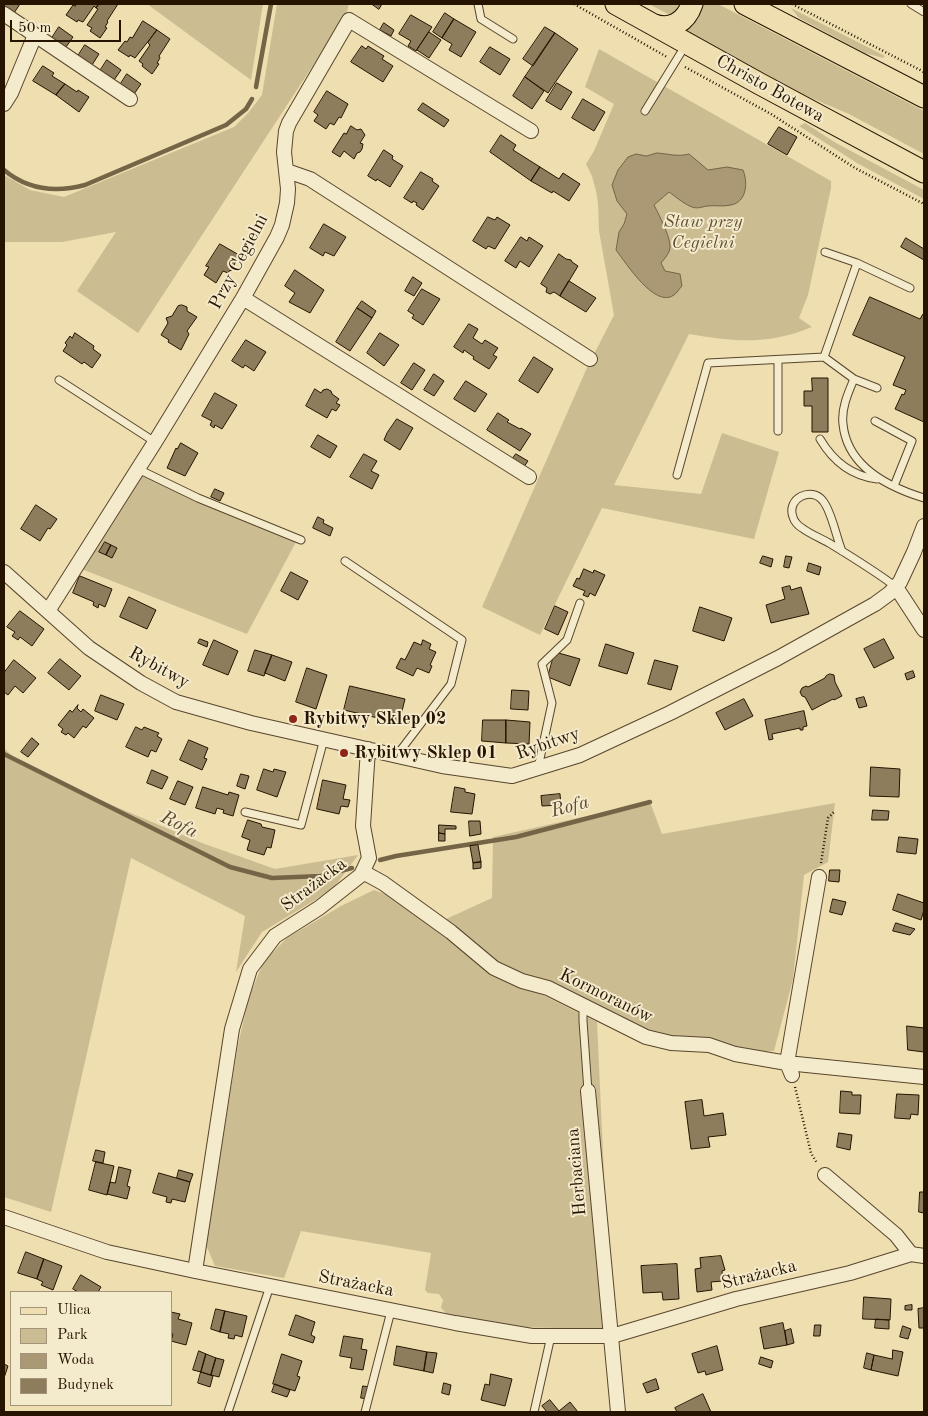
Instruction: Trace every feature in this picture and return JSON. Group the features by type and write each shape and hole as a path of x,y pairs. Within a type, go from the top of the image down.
{"main road":[{"name":"Christo Botewa","path":"616,4 768,89 924,172"},
{"path":"650,22 664,27 676,25 686,16 692,4"},
{"path":"745,4 770,13 924,97"}],"street":[{"path":"4,14 130,99"},
{"name":"Przy Cegielni","path":"48,610 155,442 243,298 282,225 287,203 285,140 289,123 349,20 531,131"},
{"path":"4,104 11,93 35,35"},
{"path":"287,171 310,179 590,359"},
{"path":"243,298 529,476"},
{"name":"Rybitwy","path":"4,572 90,648 141,683 176,702 251,722 442,766 512,776 580,755 670,713 753,671 875,604 896,587 919,555 924,526"},
{"path":"896,587 924,630"},
{"name":"Strażacka","path":"195,1271 232,1029 250,970 275,936 319,908 363,872 369,858 363,826 368,749"},
{"name":"Kormoranów","path":"363,872 383,883 451,932 494,968 522,980 548,988 646,1037 671,1043 709,1045 789,1069 924,1077"},
{"path":"789,1069 819,876"},
{"name":"Herbaciana","path":"588,1091 618,1412"},
{"name":"Strażacka","path":"825,1175 918,1255"},
{"name":"Strażacka","path":"4,1216 107,1252 391,1311 532,1336 612,1336 736,1299 918,1255"}],"lane":[{"path":"478,4 481,19 513,39"},
{"path":"911,4 924,12"},
{"path":"645,110 686,43"},
{"path":"825,252 856,263 910,288"},
{"path":"824,357 856,263"},
{"path":"677,475 708,363 824,357 854,379 878,388"},
{"path":"778,360 778,431"},
{"path":"854,379 845,401 842,424 849,449 878,479"},
{"path":"59,380 155,442"},
{"path":"876,421 912,441 894,486"},
{"path":"820,439 827,451 840,464 852,472 866,478 878,479 924,498"},
{"path":"138,469 198,498 301,540"},
{"path":"842,551 824,502 817,496 807,493 798,498 793,504 793,518 803,529 842,551 896,587"},
{"path":"345,561 462,640 450,684 397,756"},
{"path":"538,768 552,703 542,664 567,640 580,604"},
{"path":"245,812 301,825 324,738"},
{"name":"Herbaciana","path":"584,1005 583,1021 588,1091"},
{"path":"228,1412 270,1286"},
{"path":"365,1412 391,1311"},
{"path":"534,1412 551,1336"}],"path":[{"path":"574,4 770,114 855,168 924,204"},
{"path":"792,4 924,72"},
{"path":"819,876 828,818 834,812"},
{"path":"789,1069 811,1153 825,1175"}],"green space":[{"path":"147,4 263,4 251,80"},
{"path":"277,4 349,4 346,15 138,333 77,291 116,232 62,242 4,242 4,175 30,190 64,197 234,127 262,95"},
{"path":"649,4 684,4 682,9 671,15"},
{"path":"703,4 718,4 924,111 924,154 849,114 771,81 684,32 698,19"},
{"path":"791,8 885,56 883,58 865,53 799,18"},
{"name":"Staw przy Cegielni","path":"599,49 831,181 831,188 808,295 799,318 812,327 781,337 751,340 721,339 689,334 614,485 701,494 722,433 779,452 754,539 602,508 540,635 482,607 586,370 614,315 599,231 596,191 586,164 594,151 614,104 585,87"},
{"path":"805,123 836,143 924,190 924,199 857,163 799,126"},
{"path":"141,474 297,540 247,634 79,568"},
{"path":"4,748 15,759 76,790 202,843 275,869 358,855 335,886 262,932 236,972 245,916 131,858 51,1212 4,1197"},
{"path":"650,802 662,834 835,803 828,862 804,875 793,979 774,1051 741,1052 644,1032 597,1005 552,984 494,964 444,920 492,898 493,837"},
{"path":"374,890 395,898 494,976 537,992 597,1022 611,1329 507,1327 447,1314 441,1308 443,1300 439,1294 428,1293 425,1290 431,1253 301,1231 284,1278 215,1266 206,1245 238,1045 249,997 264,961 287,938 341,906"}],"water":[{"path":"657,153 689,154 708,170 727,167 743,170 746,186 740,200 731,205 694,208 669,192 654,205 666,230 670,245 669,252 661,263 665,271 680,274 682,286 674,295 666,298 658,296 642,283 616,250 619,232 627,214 617,201 612,185 618,170 628,157 636,154 646,156"}],"building":[{"path":"4,4 20,4 14,13"},
{"path":"76,4 99,4 96,8 94,6 83,22 78,20 77,22 66,15 73,5 75,6"},
{"path":"99,4 118,4 107,21 105,27 107,28 100,38 90,31 92,28 87,25 98,9 96,8"},
{"path":"372,4 382,4 379,9"},
{"path":"445,13 454,19 442,38 433,32"},
{"path":"411,15 432,27 416,51 408,46 411,41 399,34"},
{"path":"454,19 476,32 461,57 449,50 452,44 442,38"},
{"path":"143,21 157,30 135,58 130,55 129,57 118,50 125,41 127,42 130,37 132,38"},
{"path":"384,23 394,30 391,36 380,30"},
{"path":"59,27 73,37 66,47 52,38"},
{"path":"545,27 555,33 533,66 523,59"},
{"path":"157,30 170,39 159,56 160,58 157,63 159,64 152,74 139,61"},
{"path":"429,32 441,40 429,58 417,50"},
{"path":"555,33 578,49 548,93 525,77"},
{"path":"85,45 99,54 92,65 78,56"},
{"path":"362,46 366,49 368,46 384,56 382,59 393,66 383,82 351,62"},
{"path":"490,47 510,59 500,75 480,62"},
{"path":"107,60 121,70 114,80 100,71"},
{"path":"43,66 54,73 52,76 65,84 56,95 33,81"},
{"path":"127,74 141,84 134,94 120,85"},
{"path":"525,77 544,91 532,109 513,96"},
{"path":"557,83 572,92 561,110 546,101"},
{"path":"65,84 89,97 79,112 56,95"},
{"path":"327,91 348,104 341,118 339,117 334,125 330,123 326,129 314,121 318,115 314,112"},
{"path":"583,99 605,112 594,131 572,118"},
{"path":"423,103 449,120 444,127 418,110"},
{"path":"351,126 357,130 361,129 365,135 360,143 363,144 362,149 354,159 344,151 340,157 332,152 344,133 346,134"},
{"path":"779,127 797,137 787,155 768,144"},
{"path":"501,135 516,145 513,150 540,167 531,181 490,152"},
{"path":"384,150 393,156 392,159 403,166 390,187 368,176"},
{"path":"540,167 559,179 563,173 580,184 569,201 531,181"},
{"path":"421,172 433,179 432,181 439,186 423,210 416,205 417,203 413,201 412,203 404,198"},
{"path":"488,217 495,220 497,217 510,225 495,249 488,246 486,249 473,241"},
{"path":"324,224 346,237 334,256 325,252 323,256 310,248"},
{"path":"521,237 527,241 529,237 543,246 529,267 520,261 516,268 505,261"},
{"path":"906,238 924,249 924,260 901,247"},
{"path":"220,244 239,255 231,271 228,273 223,271 216,283 204,275 209,267 206,266"},
{"path":"559,254 578,266 560,296 554,292 550,294 546,292 547,288 541,284"},
{"path":"295,270 324,290 310,313 289,302 295,293 285,286"},
{"path":"413,277 422,283 414,296 405,291"},
{"path":"569,281 596,298 586,312 560,296"},
{"path":"422,289 440,299 423,325 412,318 414,315 408,311"},
{"path":"870,297 920,319 924,315 924,422 895,409 906,390 893,385 905,357 853,335"},
{"path":"362,301 376,311 372,318 357,308"},
{"path":"178,306 187,307 187,311 197,317 187,331 189,334 181,350 161,335 168,323 166,318 172,316"},
{"path":"357,308 372,318 350,351 336,342"},
{"path":"469,324 478,329 473,338 482,344 485,340 498,348 493,355 497,357 489,369 473,359 474,357 464,350 463,353 454,347"},
{"path":"75,333 94,346 93,349 101,355 92,368 84,362 82,364 63,351 67,345 65,343"},
{"path":"380,333 399,345 384,366 367,353"},
{"path":"246,340 266,352 254,371 245,365 243,368 232,361"},
{"path":"534,357 553,369 538,393 519,381"},
{"path":"414,363 425,370 412,390 401,383"},
{"path":"434,374 444,381 434,396 424,390"},
{"path":"812,378 828,378 828,432 812,432 812,406 804,406 804,391 812,391"},
{"path":"466,381 487,394 475,412 454,399"},
{"path":"315,389 321,393 327,389 339,399 336,403 340,405 336,411 332,409 327,418 306,406"},
{"path":"215,393 237,405 222,429 215,425 214,428 210,425 212,421 202,416"},
{"path":"498,413 509,420 507,422 531,434 520,451 487,430"},
{"path":"397,419 413,428 400,450 384,440"},
{"path":"318,435 337,446 330,458 311,447"},
{"path":"181,443 198,453 185,476 167,468 176,448"},
{"path":"364,454 377,461 371,471 379,475 372,489 350,477"},
{"path":"516,454 528,461 523,468 511,461"},
{"path":"215,489 224,493 220,501 211,497"},
{"path":"36,505 57,519 50,529 48,528 40,541 21,529"},
{"path":"318,517 324,520 323,523 333,528 330,536 313,528"},
{"path":"105,542 111,545 106,555 99,552"},
{"path":"111,545 117,548 112,558 106,555"},
{"path":"763,556 773,559 771,567 760,563"},
{"path":"786,556 792,557 789,568 784,567"},
{"path":"809,563 821,567 819,575 807,571"},
{"path":"584,569 593,573 594,570 605,575 595,596 590,593 588,597 583,595 585,591 573,586"},
{"path":"291,572 308,581 298,600 281,591"},
{"path":"80,576 112,589 105,607 99,604 98,608 93,605 94,602 73,593"},
{"path":"790,586 791,590 801,587 809,614 771,623 766,605 785,599 782,588"},
{"path":"129,597 156,610 147,629 120,617"},
{"path":"555,606 568,612 558,635 545,629"},
{"path":"700,607 732,618 724,641 693,631"},
{"path":"20,611 44,629 32,646 20,637 18,640 12,636 15,632 7,627"},
{"path":"200,639 208,642 207,647 198,643"},
{"path":"884,639 894,658 874,668 864,649"},
{"path":"214,640 238,651 228,675 203,665"},
{"path":"423,640 431,644 429,649 436,652 430,665 432,666 429,673 417,668 413,676 396,668 401,658 405,660 414,642 421,645"},
{"path":"606,644 634,653 627,674 599,666"},
{"path":"255,650 272,655 264,676 248,671"},
{"path":"555,652 580,659 570,686 548,677"},
{"path":"272,655 292,662 285,681 265,673"},
{"path":"60,659 81,676 69,690 48,673"},
{"path":"14,660 36,678 23,693 15,686 8,695 4,692 4,673"},
{"path":"655,660 678,666 671,690 648,684"},
{"path":"307,668 327,675 316,709 296,702"},
{"path":"913,671 915,677 907,680 905,674"},
{"path":"830,674 834,675 835,682 842,696 812,710 800,692 802,688 808,687"},
{"path":"350,686 405,699 399,723 344,710"},
{"path":"512,690 529,691 528,710 511,709"},
{"path":"101,695 124,704 117,720 95,711"},
{"path":"864,697 867,706 859,708 856,699"},
{"path":"744,699 753,716 725,730 716,713"},
{"path":"78,705 77,708 81,712 83,709 94,718 86,728 83,726 74,738 68,733 66,735 61,732 63,729 58,725 70,710 72,712"},
{"path":"804,711 807,726 803,727 803,730 800,730 800,728 772,734 773,739 769,740 765,720"},
{"path":"483,720 506,720 506,743 482,741"},
{"path":"506,720 530,722 529,744 506,743"},
{"path":"136,727 142,730 144,727 159,733 157,736 162,739 156,752 151,750 148,757 126,747"},
{"path":"32,738 39,744 28,757 21,752"},
{"path":"189,740 208,748 204,758 207,759 202,770 180,760"},
{"path":"871,767 900,769 899,797 870,796"},
{"path":"264,769 273,772 274,769 286,772 277,797 257,790"},
{"path":"152,770 168,777 162,789 147,783"},
{"path":"241,774 249,776 245,789 237,786"},
{"path":"323,780 346,785 343,799 350,800 348,807 341,806 339,814 317,809"},
{"path":"178,781 193,787 185,805 170,799"},
{"path":"203,787 228,795 229,792 239,795 233,816 223,813 224,810 217,808 215,814 196,808"},
{"path":"455,787 475,794 472,814 451,812"},
{"path":"560,794 561,805 542,806 541,796"},
{"path":"873,810 889,811 888,820 872,820"},
{"path":"248,820 261,824 262,827 275,830 271,848 267,847 264,855 247,850 250,840 242,837"},
{"path":"469,821 480,821 481,834 470,836"},
{"path":"439,825 456,826 456,829 445,829 445,834 439,833"},
{"path":"439,833 445,834 445,841 439,841"},
{"path":"899,837 918,839 916,854 897,852"},
{"path":"478,845 481,862 473,863 470,846"},
{"path":"481,862 481,868 473,869 473,863"},
{"path":"830,870 840,870 839,882 829,881"},
{"path":"898,894 924,903 921,920 893,910"},
{"path":"833,899 846,902 842,915 830,912"},
{"path":"896,923 915,929 910,935 893,931"},
{"path":"907,1026 924,1028 924,1052 908,1050"},
{"path":"841,1091 852,1092 852,1095 861,1095 860,1114 840,1113"},
{"path":"897,1094 919,1095 918,1115 911,1114 910,1119 895,1118"},
{"path":"702,1100 704,1116 723,1113 726,1135 708,1137 710,1147 691,1149 685,1102"},
{"path":"839,1133 852,1135 850,1150 837,1147"},
{"path":"96,1150 105,1152 103,1163 93,1161"},
{"path":"96,1162 114,1166 107,1195 89,1190"},
{"path":"119,1167 131,1170 127,1186 130,1187 127,1199 107,1194 110,1182 115,1183"},
{"path":"179,1170 193,1174 190,1182 177,1178"},
{"path":"159,1173 190,1182 185,1202 172,1199 171,1203 166,1202 167,1197 153,1193"},
{"path":"920,1192 924,1192 924,1213 919,1212"},
{"path":"26,1252 44,1259 37,1279 18,1273"},
{"path":"721,1256 725,1270 722,1271 723,1281 711,1282 712,1290 697,1292 695,1269 701,1268 700,1258"},
{"path":"44,1259 62,1266 53,1290 41,1285 43,1282 37,1279"},
{"path":"677,1264 679,1299 663,1300 662,1292 643,1293 641,1266"},
{"path":"81,1275 101,1287 99,1291 76,1291 73,1289"},
{"path":"864,1297 891,1299 890,1320 863,1319"},
{"path":"912,1305 912,1310 905,1310 905,1306"},
{"path":"924,1308 924,1328 919,1328 918,1309"},
{"path":"216,1309 225,1311 220,1332 211,1329"},
{"path":"225,1311 247,1316 242,1337 235,1335 234,1339 228,1338 229,1334 220,1332"},
{"path":"172,1312 180,1314 178,1319 192,1323 186,1345 172,1341"},
{"path":"296,1315 315,1322 311,1335 315,1337 313,1343 289,1335"},
{"path":"876,1319 889,1320 889,1329 875,1328"},
{"path":"783,1323 787,1345 764,1349 760,1328"},
{"path":"815,1325 821,1325 820,1336 814,1336"},
{"path":"903,1326 911,1329 908,1339 900,1337"},
{"path":"791,1329 794,1343 787,1345 785,1331"},
{"path":"344,1336 363,1339 361,1349 367,1350 363,1370 350,1368 352,1358 340,1356"},
{"path":"397,1346 427,1352 424,1371 394,1365"},
{"path":"717,1346 723,1370 706,1375 705,1371 698,1373 692,1354"},
{"path":"893,1350 903,1352 898,1376 871,1370 874,1355 892,1359"},
{"path":"199,1351 206,1354 201,1372 193,1370"},
{"path":"427,1352 437,1353 433,1373 424,1371"},
{"path":"867,1353 874,1355 871,1370 864,1368"},
{"path":"206,1354 216,1358 211,1375 201,1372"},
{"path":"282,1354 302,1361 297,1376 300,1377 295,1391 273,1384"},
{"path":"761,1357 773,1361 771,1368 759,1364"},
{"path":"216,1358 224,1360 219,1377 211,1375"},
{"path":"4,1364 8,1366 4,1378"},
{"path":"201,1372 213,1376 210,1387 198,1383"},
{"path":"491,1374 512,1379 505,1406 481,1400 485,1384 489,1385"},
{"path":"656,1379 659,1389 647,1393 643,1384"},
{"path":"444,1383 451,1385 449,1395 442,1393"},
{"path":"275,1384 290,1390 287,1397 272,1392"},
{"path":"363,1386 370,1387 368,1399 361,1398"},
{"path":"703,1394 711,1412 677,1412 675,1408"},
{"path":"550,1400 559,1411 570,1402 578,1412 547,1412 542,1406"}],"waterway":[{"path":"256,87 271,4"},
{"path":"4,170 23,182 42,188 63,189 85,185 226,125 246,109 252,99"},
{"name":"Rofa","path":"4,754 230,867 272,878 321,876 352,868"},
{"name":"Rofa","path":"380,860 516,837 650,802"}],"place":[{"name":"Rybitwy Sklep 02","path":"293,719"},
{"name":"Rybitwy Sklep 01","path":"344,753"}]}
